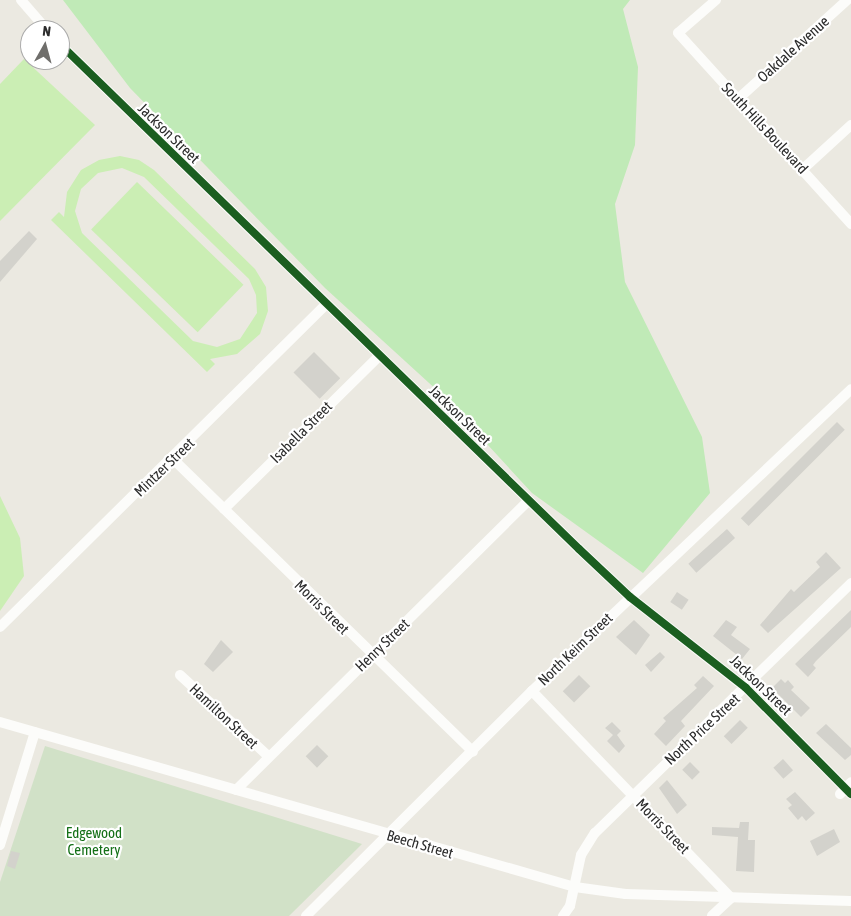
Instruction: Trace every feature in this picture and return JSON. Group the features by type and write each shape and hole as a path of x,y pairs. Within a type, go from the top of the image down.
{"street":[{"path":"21,0 38,20"},
{"name":"South Hills Boulevard","path":"716,0 678,34 803,169 851,224"},
{"name":"Oakdale Avenue","path":"738,99 849,0"},
{"name":"Jackson Street","path":"70,54 528,501 630,597 746,688 847,790"},
{"path":"803,169 851,125"},
{"name":"Mintzer Street","path":"0,627 173,459 326,304"},
{"name":"Isabella Street","path":"224,509 379,356"},
{"name":"North Keim Street","path":"306,916 473,752 532,691 851,389"},
{"name":"Morris Street","path":"173,459 372,656 473,752"},
{"name":"Henry Street","path":"236,790 268,756 528,501"},
{"name":"North Price Street","path":"562,916 570,906 575,887 577,866 587,843 633,795 746,688 851,583"},
{"name":"Hamilton Street","path":"180,675 268,756"},
{"name":"Morris Street","path":"532,691 731,898"},
{"name":"Beech Street","path":"0,722 575,887 626,894 851,901"},
{"path":"0,845 35,732"},
{"path":"712,916 731,898"}],"green space":[{"path":"63,0 630,0 623,9 638,67 635,145 615,204 625,282 702,437 710,493 643,573 532,493 440,393 325,288 130,88"},
{"path":"20,63 20,70 36,70 95,125 0,221 0,84"},
{"path":"120,156 139,160 154,170 255,269 266,287 268,311 260,334 237,354 210,359 215,364 207,372 51,220 59,212 64,217 67,192 81,170 99,160","holes":["122,168 144,177 249,279 256,295 257,313 240,339 217,347 193,341 82,233 75,211 81,189 98,173"]},
{"path":"137,182 243,285 198,332 91,229"},
{"path":"0,496 20,538 24,576 0,611"},
{"name":"Edgewood Cemetery","path":"45,746 362,844 289,916 0,916 0,882"}],"building":[{"path":"29,231 37,239 0,282 0,261"},
{"path":"314,352 340,378 320,399 293,373"},
{"path":"837,422 845,430 749,526 741,518"},
{"path":"727,529 735,538 696,573 688,564"},
{"path":"826,552 841,568 768,633 760,625 791,589 794,592 820,567 816,562"},
{"path":"677,592 689,600 682,610 670,602"},
{"path":"851,610 851,627 816,661 813,665 816,668 808,677 795,664"},
{"path":"634,620 650,635 636,655 616,637"},
{"path":"726,620 737,627 731,635 750,649 742,659 713,636"},
{"path":"221,640 233,652 213,672 204,664"},
{"path":"660,652 665,657 651,672 645,665"},
{"path":"579,675 590,686 574,703 563,691"},
{"path":"703,676 714,686 681,721 685,726 666,746 654,734 666,721 663,718 697,688 694,685"},
{"path":"781,679 785,683 788,680 794,687 791,690 810,708 801,717 772,688"},
{"path":"740,720 748,728 732,744 724,736"},
{"path":"612,722 621,731 617,735 625,746 619,753 607,741 613,735 605,728"},
{"path":"826,724 851,748 851,755 845,760 816,733"},
{"path":"317,745 328,756 317,768 306,756"},
{"path":"783,759 793,770 783,779 773,768"},
{"path":"690,762 700,772 692,780 682,770"},
{"path":"667,780 687,805 677,814 659,788"},
{"path":"795,792 815,813 806,821 802,816 798,820 788,808 792,805 786,799"},
{"path":"740,822 749,822 748,840 755,840 754,872 736,871 738,837 712,835 712,827 739,828"},
{"path":"834,829 840,842 817,856 810,841"},
{"path":"11,851 20,853 15,869 7,866"}],"cycle path":[{"path":"70,54 579,549 630,597 746,688 851,794"}]}
